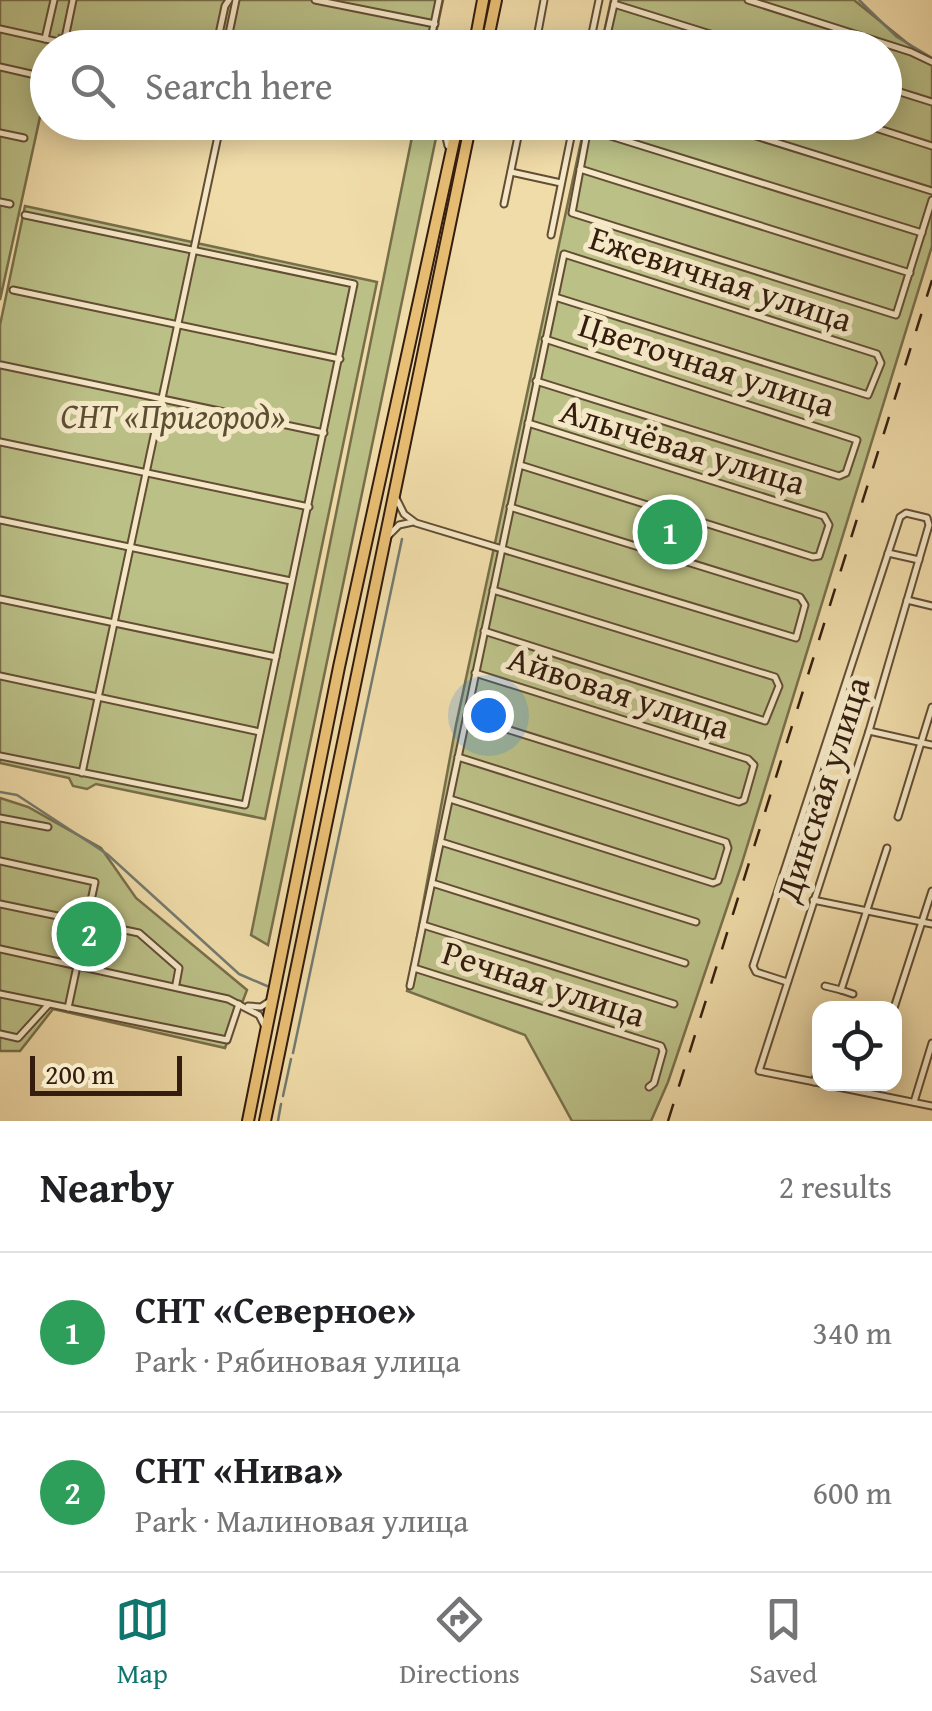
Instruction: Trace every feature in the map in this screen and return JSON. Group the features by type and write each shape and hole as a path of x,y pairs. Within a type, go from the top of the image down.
{"main road":[{"path":"477,30 483,0"},
{"path":"490,30 496,0"},
{"path":"248,1121 347,633 454,140"},
{"path":"265,1121 467,140"},
{"path":"347,633 348,641 354,644 365,637"},
{"path":"340,667 349,655 356,658 358,671"}],"street":[{"path":"47,30 54,0"},
{"path":"67,30 73,0"},
{"path":"219,30 224,6 232,0"},
{"path":"228,30 232,0"},
{"path":"315,0 434,24"},
{"path":"433,30 439,0"},
{"path":"538,30 544,0"},
{"path":"593,30 599,0"},
{"path":"748,0 842,30"},
{"path":"608,30 614,2 700,30"},
{"path":"0,29 30,36"},
{"path":"902,49 932,62"},
{"path":"0,67 30,74"},
{"path":"902,93 932,102"},
{"path":"0,133 24,138"},
{"path":"902,136 932,146"},
{"path":"82,773 218,140"},
{"path":"448,140 448,166"},
{"path":"504,204 517,140"},
{"path":"551,234 570,140"},
{"path":"586,140 572,212 896,315 932,200"},
{"path":"633,140 922,232"},
{"path":"769,140 932,191"},
{"path":"580,169 910,273"},
{"path":"511,172 561,183"},
{"path":"0,202 10,204"},
{"path":"0,756 245,805 354,284 25,215"},
{"name":"Ежевичная улица","path":"564,254 877,354 881,364 868,395 555,297 564,254"},
{"path":"13,290 340,359"},
{"path":"410,986 555,297"},
{"name":"Цветочная улица","path":"536,381 840,476 846,472 857,440 545,339"},
{"path":"1,365 324,433"},
{"name":"Алычёвая улица","path":"519,464 813,558 820,556 829,525 824,516 528,423"},
{"path":"0,442 309,507"},
{"path":"395,491 399,509 416,522 787,637 794,639 797,635 805,604 800,597 510,507"},
{"name":"Динская улица","path":"812,1081 759,1070 869,731 929,521 902,514 888,553"},
{"path":"0,520 291,581"},
{"path":"384,541 398,524 416,522"},
{"path":"787,982 756,972 753,966 888,553 918,560"},
{"path":"484,631 766,720 779,686 775,678 492,590"},
{"path":"0,599 276,657"},
{"path":"906,600 932,606"},
{"name":"Айвовая улица","path":"466,716 739,802 744,800 754,765 748,759 475,673"},
{"path":"0,676 260,732"},
{"path":"898,817 932,707"},
{"path":"869,731 932,745"},
{"path":"450,799 710,882 718,881 728,848 726,842 458,757"},
{"path":"0,818 48,827"},
{"path":"441,842 696,922"},
{"path":"841,990 887,848"},
{"path":"0,861 95,882 68,1008"},
{"path":"432,883 685,963"},
{"path":"896,1001 932,891"},
{"path":"813,900 932,924"},
{"path":"0,904 139,933 180,968 176,986"},
{"path":"423,926 674,1004"},
{"path":"0,949 176,986 242,1005 267,1004 278,984"},
{"name":"Речная улица","path":"414,968 658,1045 664,1051 654,1083 649,1087"},
{"path":"825,986 853,994"},
{"path":"0,994 227,1040 242,1005"},
{"path":"0,1034 18,1038 49,1004"},
{"path":"242,1005 263,1021 266,1044"},
{"path":"914,1102 932,1043"},
{"path":"862,1091 932,1106"}],"green space":[{"path":"0,0 443,0 437,30 30,30 30,140 35,140 0,300"},
{"path":"611,0 854,0 891,30 605,30"},
{"path":"902,39 932,63 932,246 741,866 668,1082 651,1121 572,1121 525,1035 407,991 456,725 581,140 902,140"},
{"path":"411,140 436,140 268,945 251,935"},
{"name":"СНТ «Пригород»","path":"25,206 377,282 265,819 96,784 87,789 73,786 69,778 0,763 0,325"},
{"path":"0,798 28,807 101,848 136,898 247,990 225,1048 53,1009 20,1051 0,1051"}],"waterway":[{"path":"859,0 890,30"},
{"path":"902,40 932,58"},
{"path":"293,1053 402,539"},
{"path":"0,792 17,795 107,854 239,974 267,986"},
{"path":"283,1096 291,1059"},
{"path":"278,1121 281,1104"}],"railway":[{"path":"668,1121 932,280"}],"place":[{"name":"СНТ «Северное»","path":"670,532"},
{"name":"СНТ «Нива»","path":"89,934"}]}
